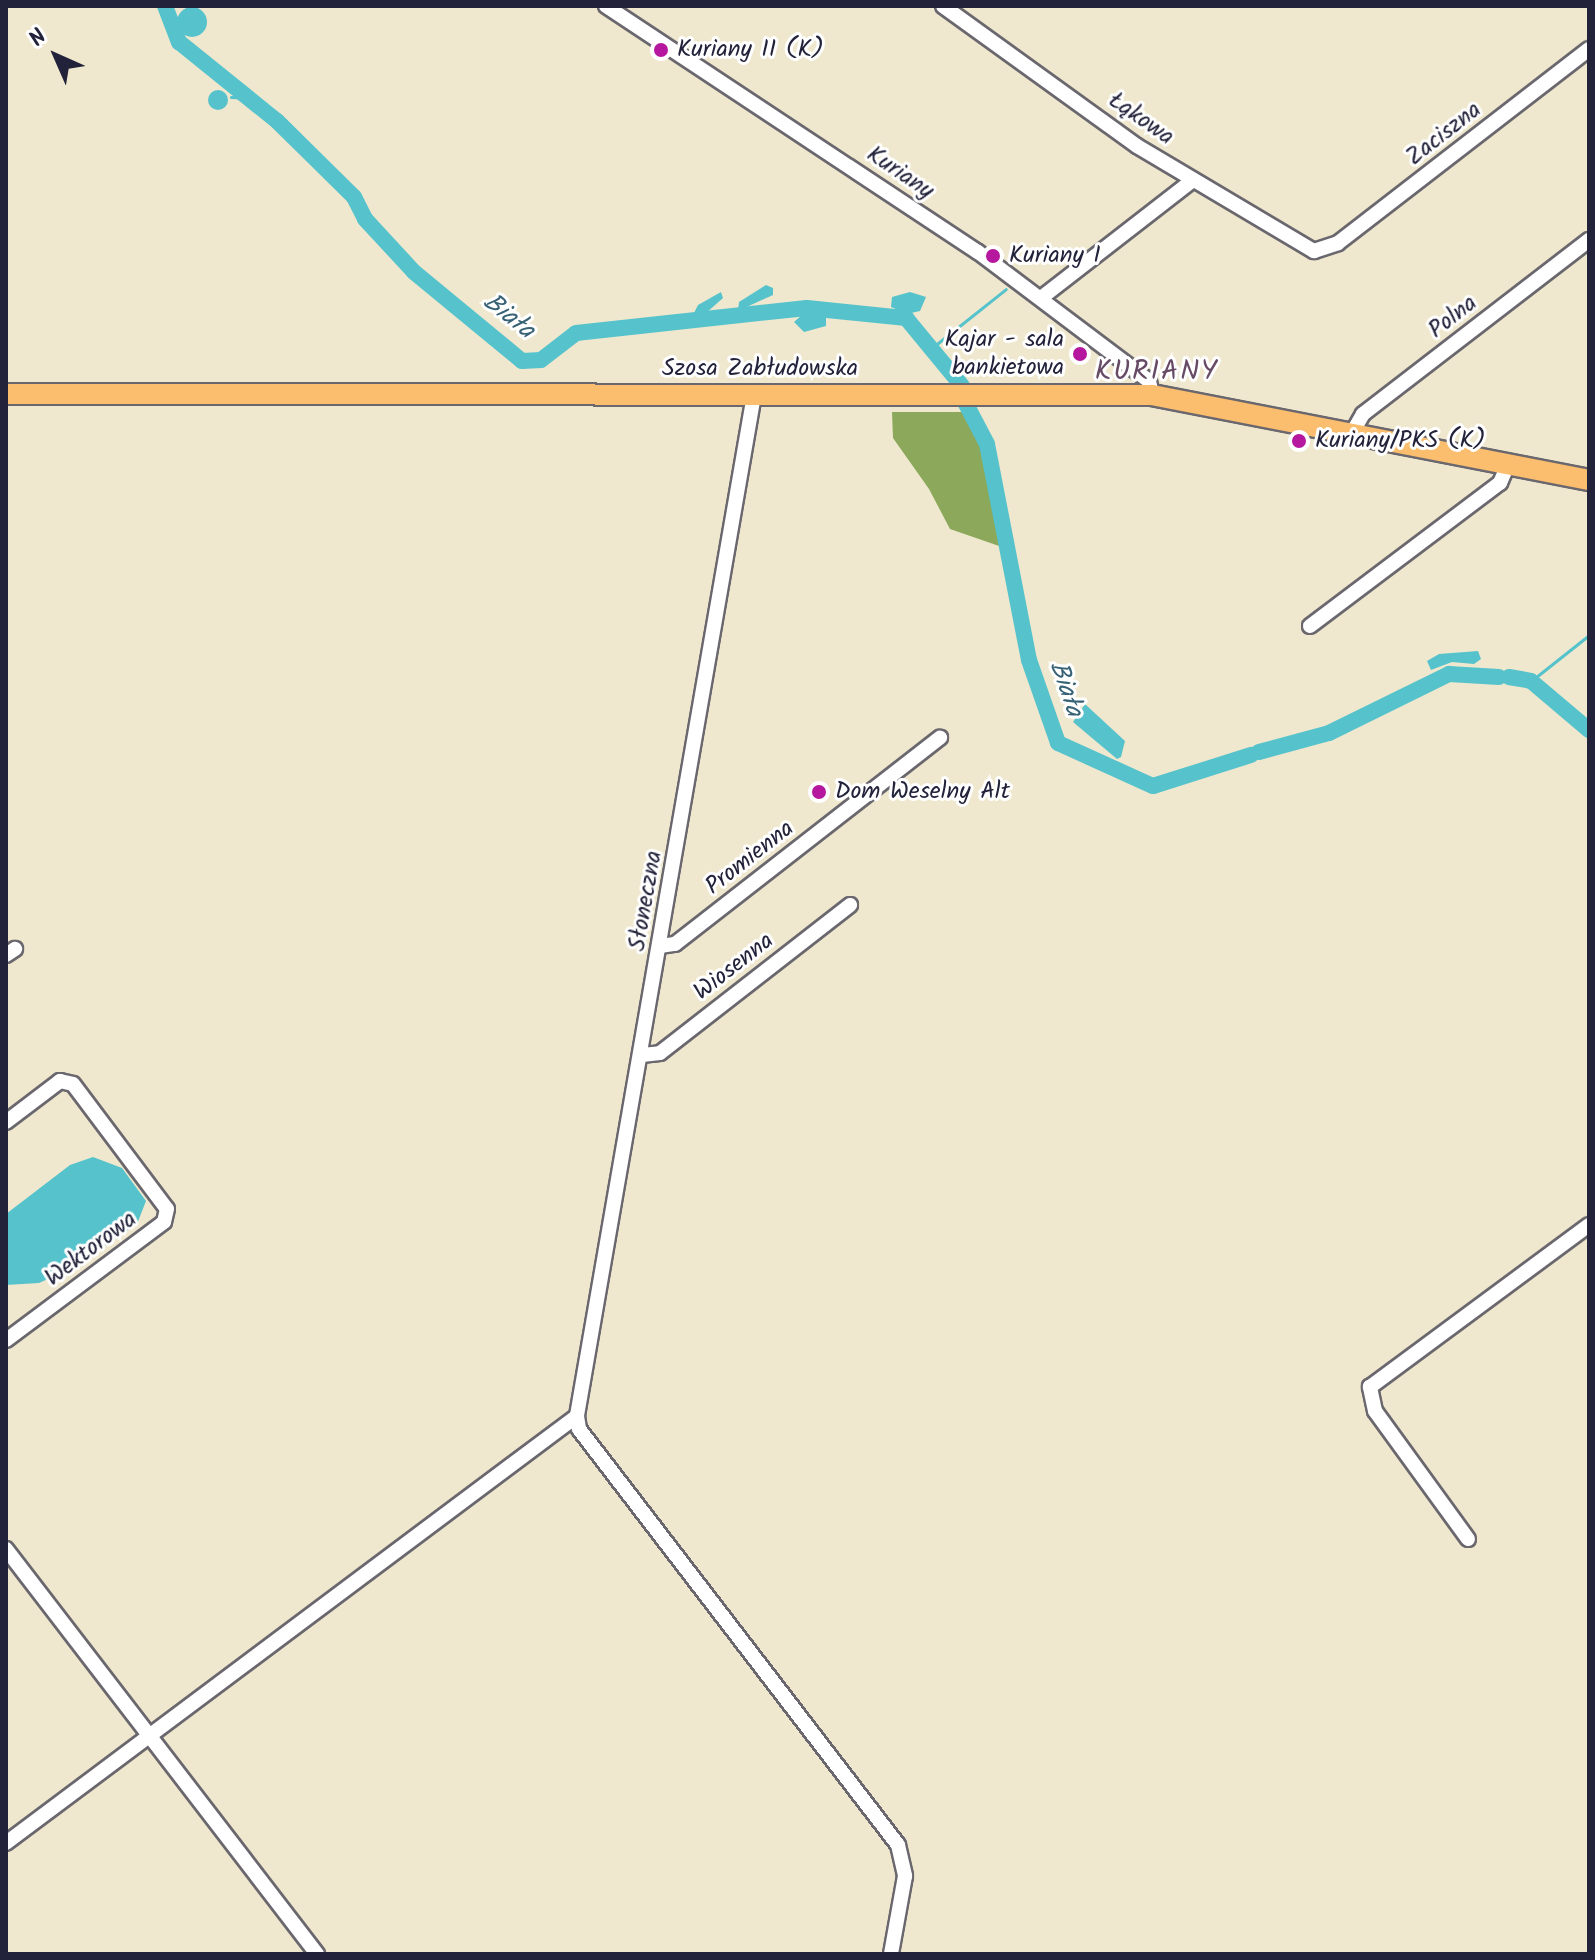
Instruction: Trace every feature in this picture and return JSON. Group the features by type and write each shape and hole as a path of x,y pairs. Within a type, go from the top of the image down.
{"highway":[{"name":"Szosa Zabłudowska","path":"6,394 1152,395 1589,480"}],"street":[{"name":"Kuriany","path":"606,6 1041,298 1149,381 1152,395"},
{"name":"Łąkowa","path":"943,6 1137,146 1305,247 1324,251"},
{"name":"Zaciszna","path":"1324,251 1589,49"},
{"path":"1041,298 1193,180"},
{"name":"Polna","path":"1352,433 1363,414 1589,240"},
{"name":"Słoneczna","path":"577,1416 754,395"},
{"path":"1310,626 1500,483 1508,464"},
{"name":"Promienna","path":"660,946 675,944 940,738"},
{"name":"Wiosenna","path":"642,1055 660,1053 850,905"},
{"name":"Wektorowa","path":"6,1122 60,1081 73,1084 167,1209 164,1222 6,1340"},
{"path":"1468,1539 1375,1411 1370,1387 1589,1225"},
{"path":"6,1843 577,1416 579,1429 898,1845 905,1876 891,1954"},
{"path":"6,1549 317,1954"}],"green space":[{"path":"892,412 963,412 981,439 998,501 1002,547 950,529 929,489 893,438"}],"water":[{"path":"192,7 203,11 207,22 203,33 192,37 181,33 177,22 181,11"},
{"path":"218,90 225,93 228,100 225,107 218,110 211,107 208,100 211,93"},
{"path":"766,285 773,288 773,295 738,311 739,302"},
{"path":"721,292 723,298 705,314 694,313 698,305"},
{"path":"910,292 926,297 920,311 907,314 891,307 892,297"},
{"path":"803,314 826,316 826,326 804,332 794,322"},
{"path":"1478,651 1481,659 1474,664 1452,662 1431,670 1427,661 1439,654"},
{"path":"1085,704 1125,741 1121,757 1117,759 1073,722"},
{"path":"93,1157 122,1168 146,1201 137,1224 70,1269 39,1283 6,1285 6,1214 70,1165"}],"waterway":[{"name":"Biała","path":"165,6 179,42 277,121 354,197 365,219 414,272 522,361 541,360 576,333 807,308 906,318 962,386"},
{"path":"231,97 250,98"},
{"path":"933,347 1006,289"},
{"name":"Biała","path":"966,404 987,444 1029,660 1058,743 1153,786 1251,755"},
{"path":"1531,681 1589,635"},
{"name":"Biała","path":"1259,752 1329,733 1449,674 1499,677"},
{"name":"Biała","path":"1509,677 1531,681 1589,730"}],"place":[{"name":"Kuriany II (K)","path":"661,50"},
{"name":"Kuriany I","path":"993,256"},
{"name":"Kajar - sala bankietowa","path":"1080,354"},
{"name":"Kuriany/PKS (K)","path":"1299,441"},
{"name":"Dom Weselny Alt","path":"819,792"}],"district":[{"name":"KURIANY","path":"1157,372"}]}
